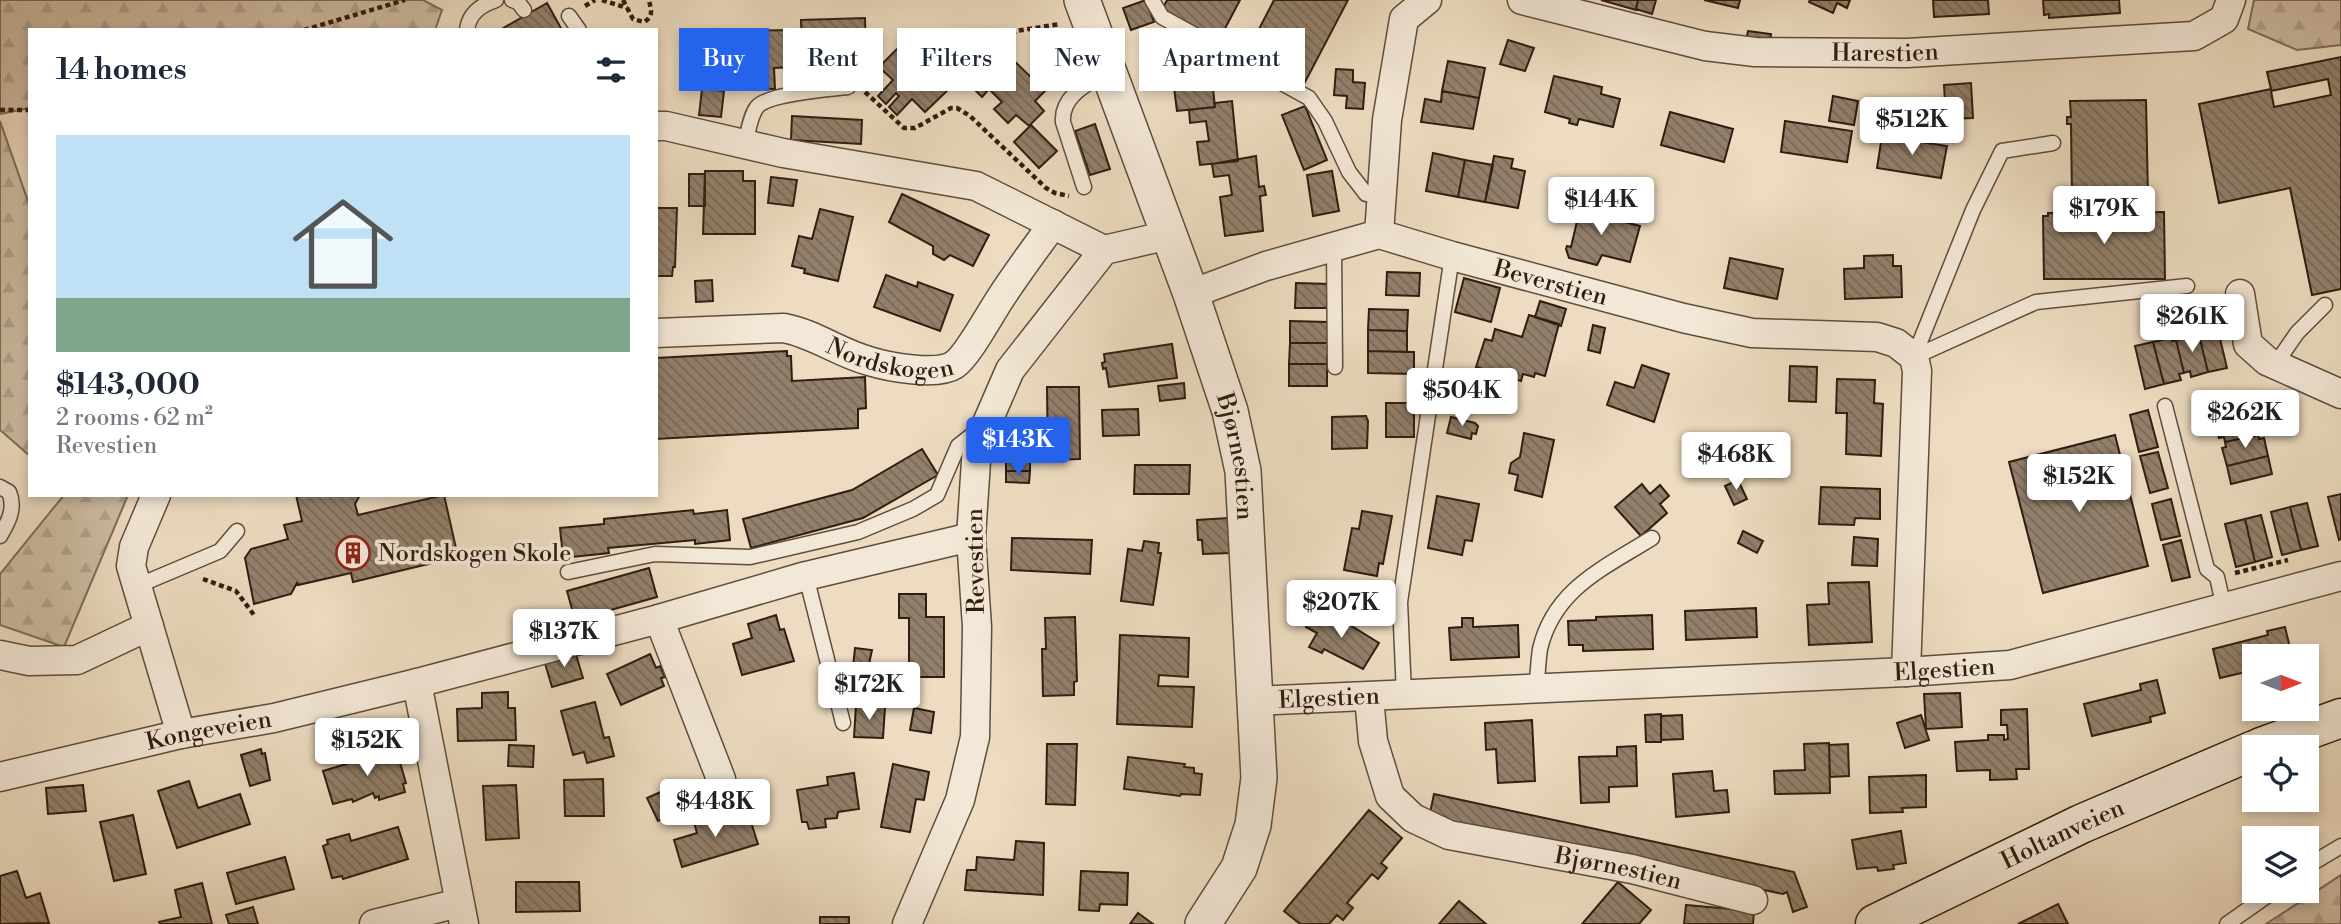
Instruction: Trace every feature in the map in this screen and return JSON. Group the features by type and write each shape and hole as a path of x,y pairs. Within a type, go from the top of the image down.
{"main road":[{"path":"2294,735 2341,718"},
{"name":"Holtanveien","path":"1875,924 2081,824 2242,755"}],"street":[{"path":"1191,294 1255,270 1379,234 1387,120 1404,19 1427,0"},
{"name":"Harestien","path":"1525,0 1705,46 1755,52 1907,53 2194,36 2224,19 2231,0"},
{"name":"Bjørnestien","path":"1085,10 1091,28"},
{"name":"Bjørnestien","path":"1114,91 1191,294 1230,411 1242,471 1259,778 1253,825 1239,868 1203,924"},
{"path":"658,126 783,153 976,186 1104,250 1169,234"},
{"name":"Nordskogen","path":"658,332 784,328 803,331 866,361 903,370 953,366 962,357 1001,296 1053,225"},
{"name":"Beverstien","path":"1379,234 1683,318 1752,333 1877,337 1896,343 1914,357"},
{"name":"Revestien","path":"907,924 960,800 975,737 977,627 971,537 977,446 1010,370 1104,250"},
{"path":"2240,294 2248,344 2267,361 2341,394"},
{"path":"1906,672 1917,371 1914,357"},
{"path":"155,497 134,547 131,566 181,734"},
{"name":"Kongeveien","path":"0,777 181,734 274,718 417,683 659,620 806,576 971,537"},
{"name":"Elgestien","path":"1255,701 2010,665 2341,576"},
{"path":"659,620 721,779"},
{"path":"0,655 30,661 77,660 149,626"},
{"path":"374,924 462,914 417,683"},
{"name":"Bjørnestien","path":"1369,697 1373,741 1390,796 1413,818 1450,835 1632,869 1753,900"}],"lane":[{"path":"467,28 468,20 478,8 496,0"},
{"path":"512,0 518,2 524,10"},
{"path":"1152,0 1162,17 1310,98 1325,121 1349,172 1366,194 1382,194"},
{"path":"569,16 578,28"},
{"path":"745,144 755,110 760,104 817,91"},
{"path":"1078,91 1068,100 1062,115 1084,187"},
{"path":"1914,357 1973,210 2002,151 2053,143"},
{"path":"1334,247 1335,367"},
{"name":"Elgestien","path":"1404,695 1400,602 1452,256"},
{"path":"1914,357 2036,302 2187,286"},
{"path":"2275,365 2297,333 2325,305"},
{"path":"2165,406 2207,569 2217,578 2224,608"},
{"path":"568,572 655,555 750,557 858,532 913,509 937,495 958,446 986,423"},
{"path":"0,487 9,492 12,499 8,522 0,536"},
{"path":"137,586 220,551 237,531"},
{"path":"1536,687 1540,650 1551,619 1562,600 1582,582 1652,538"},
{"path":"806,576 843,723"},
{"path":"2319,859 2341,846"},
{"path":"2227,924 2257,903"}],"path":[{"path":"311,28 405,0"},
{"path":"602,0 627,8"},
{"path":"623,0 633,19 644,22 650,19 652,14 649,0"},
{"path":"1016,31 1085,10"},
{"path":"863,91 904,128 915,128 945,109 957,108 970,116 1046,188 1065,196 1078,194 1084,187"},
{"path":"0,110 28,110"},
{"path":"2217,578 2292,559"},
{"path":"176,569 236,591 254,615"}],"green space":[{"path":"0,0 423,0 442,10 436,28 28,28 28,108 0,114"},
{"path":"2254,0 2341,0 2341,45 2297,50 2248,29"},
{"path":"0,121 28,201 28,454 0,430"},
{"path":"62,497 127,497 64,647 0,625 0,574"},
{"path":"2341,875 2341,924 2266,924 2298,903 2319,903 2319,889"}],"building":[{"path":"1146,0 1154,22 1131,30 1123,8"},
{"path":"1167,0 1240,0 1225,28 1196,28 1162,10"},
{"path":"1274,0 1348,0 1305,82 1305,28 1260,28"},
{"path":"1601,0 1638,0 1636,10"},
{"path":"1638,0 1656,0 1652,14 1636,9"},
{"path":"1704,0 1740,0 1738,8"},
{"path":"1850,0 1847,8 1837,3 1833,13 1809,2"},
{"path":"1933,0 1988,0 1989,14 1934,17"},
{"path":"2043,0 2119,0 2120,13 2049,18 2049,14 2044,15"},
{"path":"547,3 561,28 503,28"},
{"path":"865,18 865,28 801,28 801,20"},
{"path":"769,30 783,30 783,68 774,68 775,89 769,89"},
{"path":"1748,31 1771,34 1769,49 1745,46"},
{"path":"1508,40 1534,48 1525,71 1500,64"},
{"path":"897,49 897,91 947,91 925,112 912,99 897,115 889,107 899,96 896,93 886,104 878,96 893,80 883,71 883,63"},
{"path":"2341,57 2341,289 2312,295 2290,188 2219,203 2199,104 2271,89 2267,72","holes":["2328,79 2331,95 2274,107 2271,91"]},
{"path":"1448,61 1485,68 1479,98 1442,91"},
{"path":"1016,63 1030,76 1030,91 1045,91 1035,101 1044,111 1029,126 1016,115 1008,123 994,109 1002,102 991,91 1016,91"},
{"path":"1336,69 1353,70 1353,82 1365,83 1363,109 1346,108 1347,96 1334,95"},
{"path":"1554,76 1602,87 1601,94 1620,99 1613,127 1579,119 1577,125 1569,123 1570,119 1545,112"},
{"path":"1971,83 1973,118 1946,119 1944,85"},
{"path":"702,91 724,91 721,117 699,115"},
{"path":"976,91 987,91 982,97"},
{"path":"1174,91 1213,91 1215,107 1177,111"},
{"path":"1442,91 1479,98 1473,129 1421,122 1425,99 1441,102"},
{"path":"1833,96 1858,101 1854,125 1829,121"},
{"path":"2146,100 2148,197 2072,199 2071,124 2067,124 2067,117 2071,117 2070,101"},
{"path":"1232,101 1238,161 1200,165 1197,142 1209,141 1206,121 1190,123 1189,110 1215,107 1214,103"},
{"path":"1305,106 1327,160 1304,170 1282,115"},
{"path":"1670,112 1733,129 1724,162 1661,145"},
{"path":"792,116 862,120 861,144 791,140"},
{"path":"1785,121 1852,131 1847,162 1781,152"},
{"path":"1095,124 1110,169 1090,175 1075,131"},
{"path":"1031,125 1057,151 1039,168 1014,142"},
{"path":"1882,136 1947,146 1941,178 1877,168"},
{"path":"1433,153 1465,160 1458,197 1426,191"},
{"path":"1256,156 1259,187 1264,186 1266,195 1260,196 1263,231 1225,236 1220,197 1232,195 1229,175 1214,177 1212,164"},
{"path":"1494,156 1513,159 1511,168 1525,171 1518,208 1485,202"},
{"path":"1465,160 1493,165 1485,202 1458,197"},
{"path":"705,171 743,171 743,181 755,181 755,234 703,234"},
{"path":"1332,171 1339,211 1313,216 1307,175"},
{"path":"689,174 705,174 705,206 689,206"},
{"path":"771,177 797,180 793,206 768,203"},
{"path":"902,194 989,235 973,266 950,255 944,260 933,254 933,246 889,222"},
{"path":"1582,200 1597,203 1594,214 1640,226 1630,262 1602,255 1597,265 1569,258 1566,249 1567,246 1571,247"},
{"path":"658,208 677,208 675,267 672,276 658,276"},
{"path":"820,209 853,217 838,281 804,273 805,269 792,266 799,236 812,239"},
{"path":"2164,212 2165,279 2044,279 2043,216 2048,216 2048,213"},
{"path":"1893,255 1893,266 1901,266 1902,297 1845,299 1844,269 1864,268 1864,256"},
{"path":"1730,258 1783,269 1777,299 1724,288"},
{"path":"1387,272 1420,273 1419,296 1386,295"},
{"path":"886,275 917,287 918,282 953,295 940,331 874,307"},
{"path":"1464,278 1500,288 1491,322 1455,312"},
{"path":"712,280 713,301 696,302 695,281"},
{"path":"1296,283 1330,284 1329,308 1295,308"},
{"path":"1540,301 1566,309 1561,326 1535,317"},
{"path":"1369,309 1408,310 1407,331 1368,330"},
{"path":"1529,315 1559,324 1545,376 1523,374 1521,381 1476,367 1485,339 1492,341 1495,329 1522,337"},
{"path":"1290,321 1328,322 1328,343 1290,343"},
{"path":"1593,325 1605,328 1600,353 1588,350"},
{"path":"2217,326 2227,368 2208,372 2198,331"},
{"path":"1368,330 1407,331 1407,352 1368,351"},
{"path":"2198,331 2208,372 2191,377 2190,371 2184,373 2176,340 2182,339 2181,335"},
{"path":"2171,338 2172,341 2176,340 2184,373 2179,374 2181,380 2164,384 2153,342"},
{"path":"2153,342 2164,384 2145,389 2135,346"},
{"path":"1290,343 1328,343 1330,356 1327,356 1327,364 1289,364"},
{"path":"1172,344 1177,378 1109,387 1106,368 1103,369 1102,363 1105,362 1104,354"},
{"path":"787,351 787,356 791,356 792,381 865,377 866,408 858,409 858,428 658,439 658,358"},
{"path":"1368,351 1414,352 1414,374 1368,373"},
{"path":"1289,364 1327,364 1327,386 1289,386"},
{"path":"1642,365 1669,374 1654,422 1607,405 1615,382 1634,388"},
{"path":"1790,366 1817,367 1816,402 1789,401"},
{"path":"1837,379 1875,380 1874,403 1883,404 1881,456 1846,454 1847,413 1836,413"},
{"path":"1184,383 1185,398 1160,401 1158,386"},
{"path":"1047,387 1079,387 1080,459 1048,460"},
{"path":"2252,393 2257,413 2215,423 2210,403"},
{"path":"1386,403 1414,403 1414,437 1386,437"},
{"path":"1138,409 1139,435 1103,436 1102,410"},
{"path":"2148,410 2158,447 2139,452 2130,415"},
{"path":"2257,413 2261,428 2256,429 2258,435 2225,442 2224,437 2219,438 2215,423"},
{"path":"1366,416 1367,448 1332,449 1332,417"},
{"path":"1451,417 1475,423 1478,426 1476,434 1472,433 1471,439 1447,433"},
{"path":"1524,433 1554,440 1542,497 1515,490 1518,475 1509,473 1511,463 1520,457"},
{"path":"2115,435 2148,566 2043,593 2009,462"},
{"path":"2258,435 2259,439 2264,438 2268,456 2227,466 2222,448 2226,447 2225,442"},
{"path":"922,449 938,475 863,518 751,548 743,519 852,490"},
{"path":"2158,452 2168,488 2150,493 2140,456"},
{"path":"2268,456 2272,474 2231,484 2227,466"},
{"path":"1006,459 1030,459 1030,471 1006,471"},
{"path":"1135,465 1190,465 1189,494 1134,494"},
{"path":"1006,471 1030,471 1029,483 1006,482"},
{"path":"1738,480 1747,499 1734,505 1725,486"},
{"path":"1642,484 1650,494 1660,485 1669,496 1660,504 1667,513 1641,536 1615,507"},
{"path":"1821,487 1880,489 1880,519 1855,518 1854,525 1819,524"},
{"path":"2341,494 2341,539 2339,540 2328,497"},
{"path":"1437,496 1479,504 1472,541 1465,540 1462,555 1428,548"},
{"name":"Nordskogen Skole","path":"296,497 359,497 355,504 358,515 444,497 458,557 353,582 351,573 298,585 297,583 291,594 254,604 245,558 251,549 288,539 284,525 302,521"},
{"path":"2171,499 2180,536 2161,540 2152,504"},
{"path":"2307,503 2318,546 2301,550 2290,507"},
{"path":"2290,507 2301,550 2282,555 2271,512"},
{"path":"693,510 694,514 727,510 730,540 695,544 695,540 608,548 609,553 563,558 560,528 604,524 604,519"},
{"path":"1362,511 1392,516 1383,564 1379,563 1377,576 1344,570 1352,528 1359,529"},
{"path":"2261,515 2272,557 2255,562 2245,519"},
{"path":"1228,518 1230,553 1203,554 1202,540 1198,540 1197,520"},
{"path":"2245,519 2255,562 2236,567 2225,524"},
{"path":"1743,531 1763,541 1757,553 1738,543"},
{"path":"1854,537 1878,539 1877,566 1852,565"},
{"path":"1012,538 1092,540 1090,574 1011,570"},
{"path":"2181,540 2190,577 2172,581 2163,545"},
{"path":"1144,541 1159,543 1158,553 1161,553 1153,605 1121,601 1128,549 1142,551"},
{"path":"649,568 657,597 575,620 567,591"},
{"path":"1869,582 1872,642 1809,645 1807,605 1829,604 1828,583"},
{"path":"899,594 926,594 926,617 944,617 944,677 909,677 909,618 899,618"},
{"path":"1756,608 1757,637 1686,640 1685,611"},
{"path":"1315,611 1326,618 1329,612 1379,643 1363,669 1324,649 1322,653 1309,647 1317,633 1306,627"},
{"path":"776,615 780,630 784,629 794,661 742,675 733,644 752,638 748,624"},
{"path":"1652,615 1653,649 1583,651 1583,645 1569,645 1568,621"},
{"path":"1075,617 1077,681 1074,682 1074,695 1043,696 1042,649 1046,649 1045,618"},
{"path":"1462,618 1473,618 1473,627 1518,625 1519,657 1451,660 1449,628 1462,627"},
{"path":"2285,627 2289,644 2242,644 2242,673 2220,678 2213,649 2268,635 2267,631"},
{"path":"1120,635 1189,638 1188,677 1159,675 1158,686 1194,687 1192,727 1117,724"},
{"path":"855,648 872,650 866,678 852,676"},
{"path":"575,651 583,678 552,687 544,660"},
{"path":"650,654 656,668 660,666 665,677 661,678 664,686 621,705 607,674"},
{"path":"2157,680 2165,713 2150,717 2151,722 2092,736 2084,704 2141,690 2140,684"},
{"path":"873,682 890,682 896,689 892,704 874,704"},
{"path":"508,692 508,708 515,708 516,740 458,741 457,709 482,708 482,693"},
{"path":"1960,693 1962,727 1926,729 1924,694"},
{"path":"595,702 604,738 609,737 614,756 587,763 584,752 573,755 561,711"},
{"path":"856,705 885,707 883,738 854,737"},
{"path":"914,708 934,712 931,733 910,730"},
{"path":"2027,709 2029,769 2016,769 2017,779 1990,780 1990,770 1957,771 1955,742 1988,740 1988,735 2004,735 2004,740 2008,739 2007,725 2001,725 2001,710"},
{"path":"1661,714 1661,742 1646,742 1645,715"},
{"path":"1682,715 1683,739 1661,740 1661,716"},
{"path":"1921,715 1929,740 1905,748 1897,723"},
{"path":"1532,720 1535,781 1498,783 1496,749 1486,750 1485,723"},
{"path":"1829,743 1830,793 1775,794 1774,771 1805,770 1804,744"},
{"path":"1047,744 1077,744 1075,805 1046,804"},
{"path":"1848,744 1849,776 1830,777 1829,745"},
{"path":"509,745 534,746 533,767 508,766"},
{"path":"1636,746 1637,786 1609,787 1609,802 1581,803 1579,757 1617,756 1617,747"},
{"path":"261,749 262,754 265,753 270,780 250,786 241,755"},
{"path":"396,749 406,783 403,784 405,792 379,800 379,796 375,798 373,793 353,802 352,799 333,804 323,771"},
{"path":"1128,757 1185,764 1184,767 1194,768 1194,773 1202,774 1200,795 1180,796 1124,789"},
{"path":"893,764 929,772 924,800 916,799 910,832 881,827"},
{"path":"1712,771 1714,791 1727,790 1729,812 1676,817 1673,774"},
{"path":"854,773 859,809 838,812 837,818 825,819 826,827 809,829 807,822 802,822 797,790 828,785 827,777"},
{"path":"1926,775 1926,807 1902,808 1903,812 1870,813 1869,777"},
{"path":"603,779 604,816 565,816 564,780"},
{"path":"189,781 198,808 240,794 250,824 177,848 158,791"},
{"path":"685,781 695,803 658,821 647,798"},
{"path":"83,785 86,811 48,814 46,788"},
{"path":"516,785 519,838 486,840 483,786"},
{"path":"1434,794 1794,872 1807,907 1793,912 1787,892 1783,894 1429,818"},
{"path":"1369,810 1402,838 1381,863 1387,868 1378,879 1372,874 1347,903 1353,908 1343,920 1337,915 1329,924 1300,924 1284,911"},
{"path":"729,812 733,824 750,819 758,844 682,867 674,840 697,833 694,822"},
{"path":"133,815 146,874 114,881 100,822"},
{"path":"398,827 408,859 343,879 342,876 332,878 323,846 328,844 327,840 349,834 351,841"},
{"path":"1901,831 1906,863 1893,865 1894,869 1878,871 1877,867 1857,869 1852,840"},
{"path":"1016,841 1044,843 1043,895 965,890 967,870 976,870 977,857 1014,860"},
{"path":"285,857 294,889 236,904 227,873"},
{"path":"17,871 26,898 40,893 49,923 0,924 0,876"},
{"path":"1081,871 1128,873 1127,905 1100,904 1099,911 1079,910"},
{"path":"516,882 579,882 580,911 516,912"},
{"path":"1618,882 1651,910 1639,924 1582,924"},
{"path":"202,883 212,924 160,924 159,922 181,917 175,890"},
{"path":"1459,901 1486,924 1439,924"},
{"path":"2058,904 2068,924 2018,924"},
{"path":"1686,905 1754,911 1753,924 1684,924"},
{"path":"253,907 258,924 229,924 226,915"},
{"path":"1138,913 1153,924 1130,924"},
{"path":"820,917 849,917 849,924 820,924"}],"place":[{"name":"Nordskogen Skole","path":"353,553"}]}
